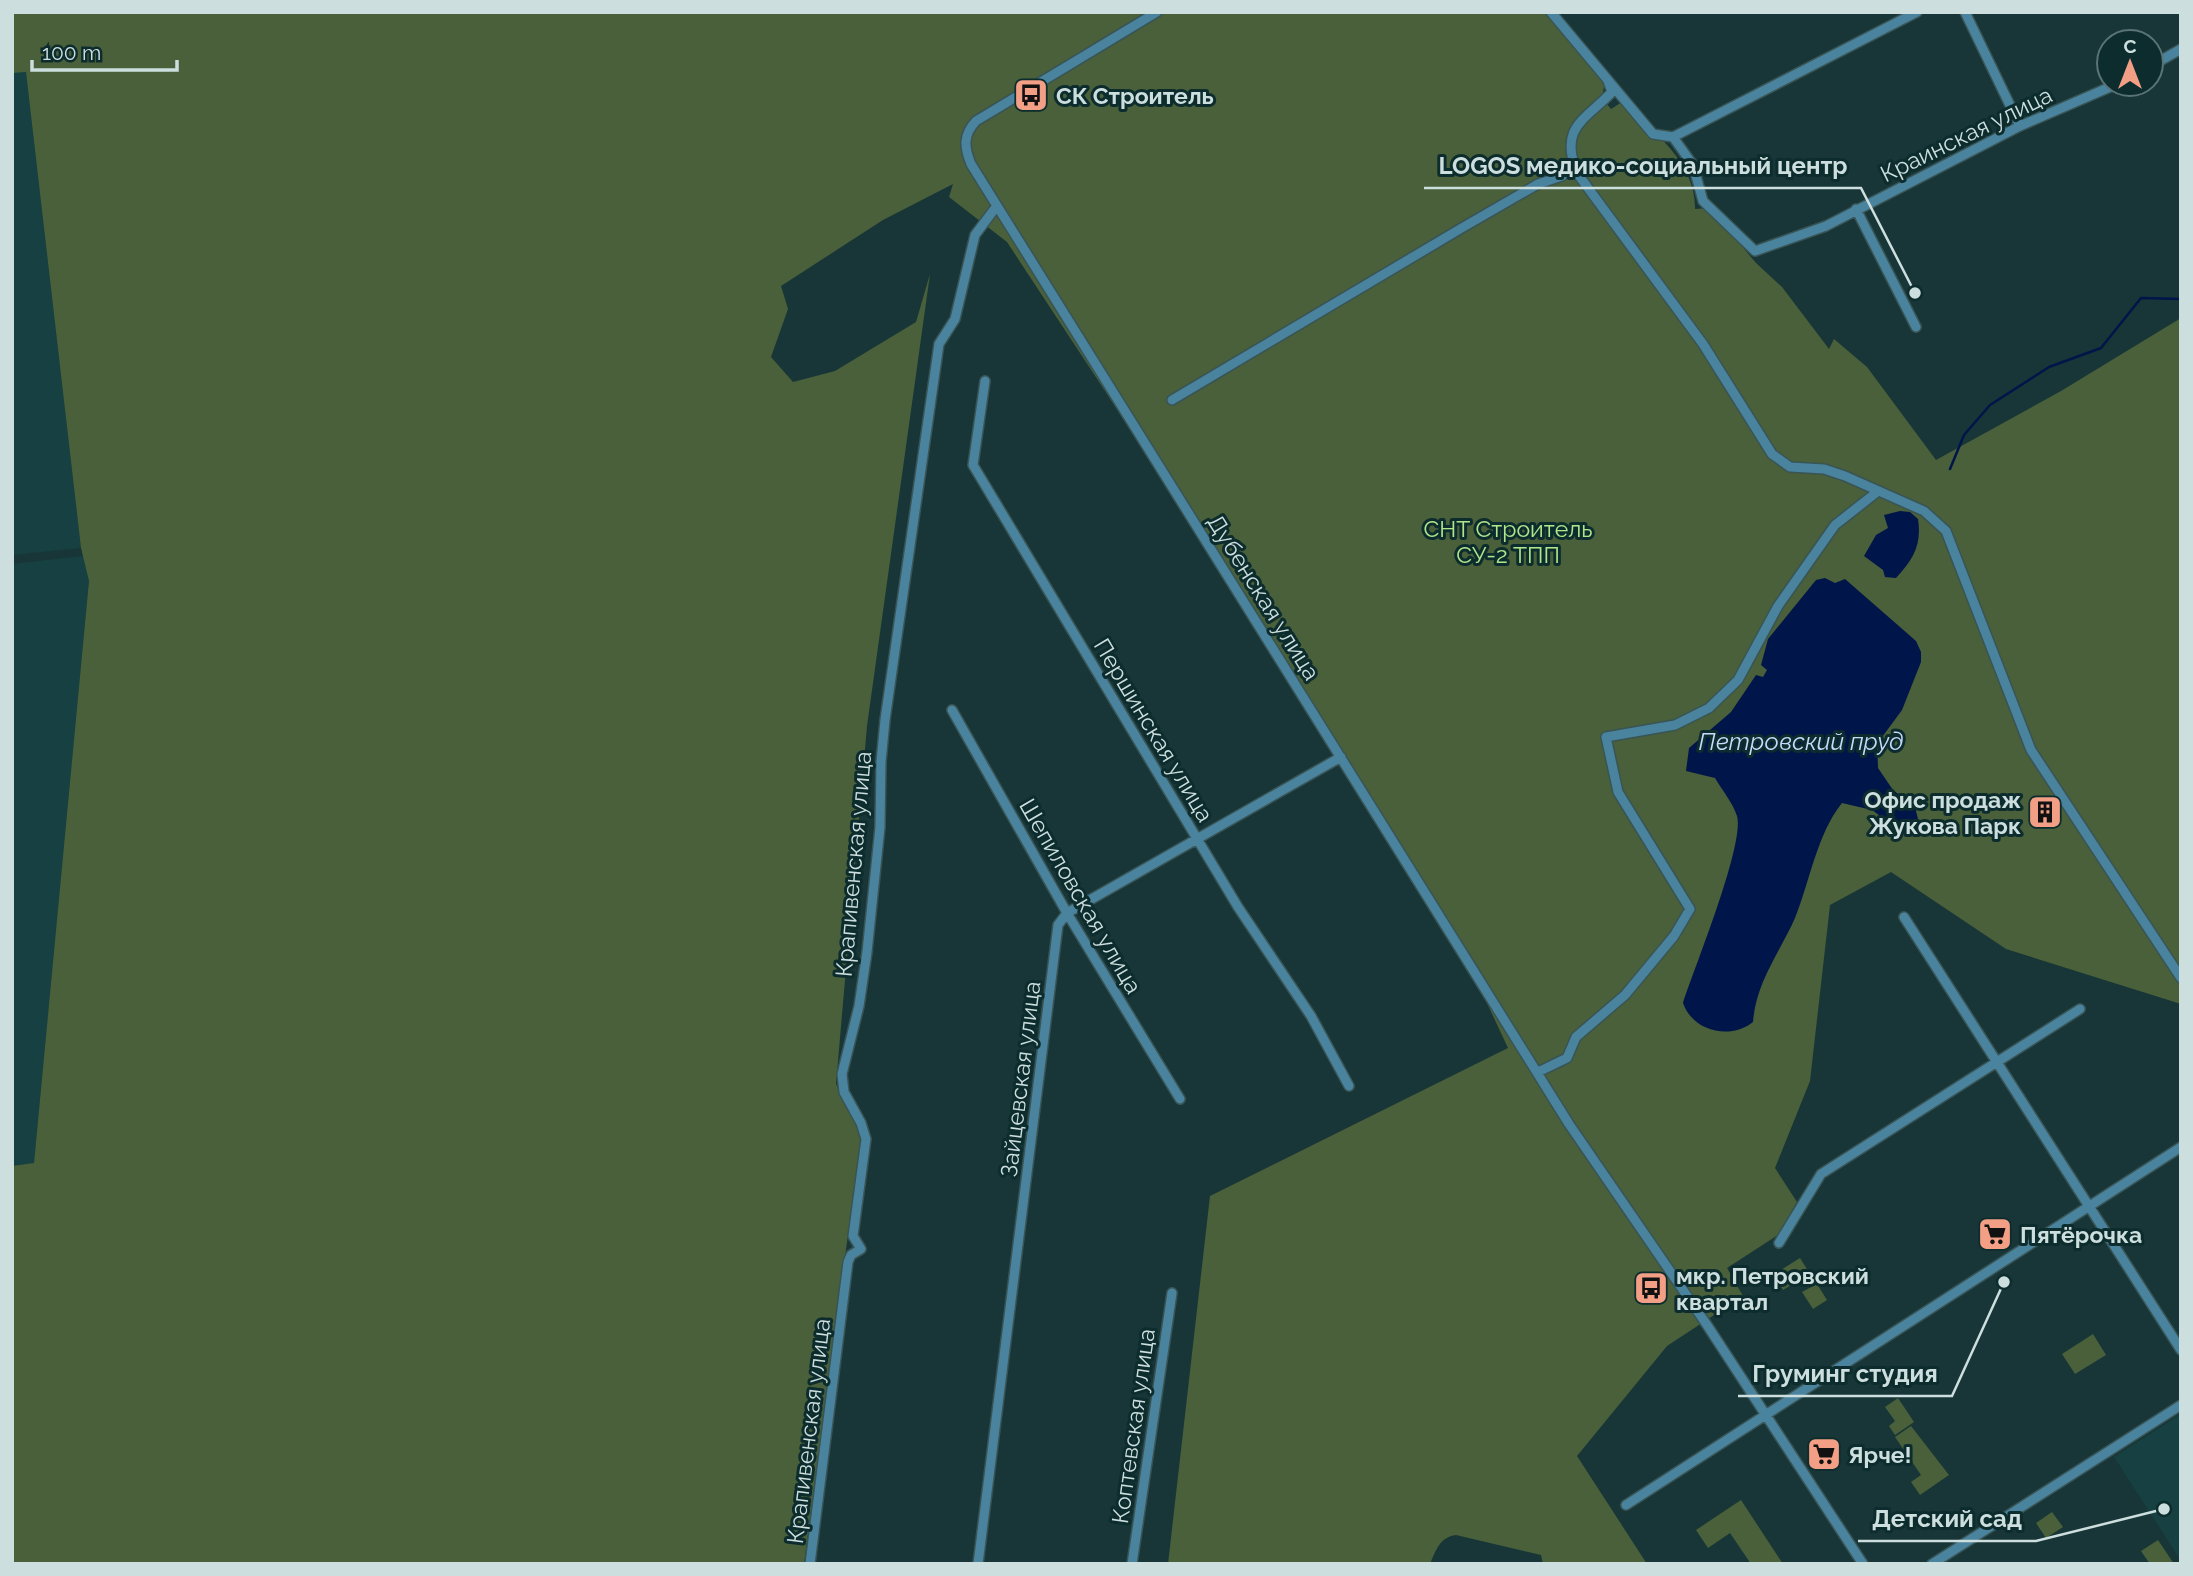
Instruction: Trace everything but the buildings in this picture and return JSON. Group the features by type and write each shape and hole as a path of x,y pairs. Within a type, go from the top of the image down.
{"street":[{"name":"Дубенская улица","path":"1157,12 976,121 965,141 971,164 996,208 1603,1176 1707,1325 1863,1564"},
{"path":"1551,12 1653,134 1673,137 1917,12"},
{"path":"1965,12 2020,127"},
{"path":"2165,58 2181,49"},
{"path":"1608,81 1612,92 1582,118 1570,135 1572,160 1577,173 1703,344 1772,454 1790,467 1828,470 1924,511 1946,531 2031,750 2181,978"},
{"name":"Краинская улица","path":"1673,137 1693,165 1703,201 1755,251 1796,238 2020,127 2095,94"},
{"path":"1172,400 1538,184 1562,176 1572,160"},
{"name":"Крапивенская улица","path":"810,1564 848,1260 861,1249 853,1236 866,1139 861,1123 844,1092 842,1074 859,1006 867,952 880,827 885,720 939,344 955,319 975,235 996,208"},
{"path":"1856,209 1916,327"},
{"name":"Першинская улица","path":"985,381 973,465 1197,839 1311,1016 1349,1086"},
{"path":"1538,1072 1567,1058 1576,1037 1625,995 1674,936 1690,909 1618,792 1606,737 1675,725 1709,708 1738,680 1778,606 1835,525 1877,492"},
{"name":"Шепиловская улица","path":"951,710 1067,913 1180,1099"},
{"path":"1067,913 1341,757"},
{"name":"Зайцевская улица","path":"978,1564 1017,1270 1055,938 1060,921 1067,913"},
{"path":"1904,917 2181,1350"},
{"path":"1779,1243 1821,1174 2080,1009"},
{"path":"1626,1505 1764,1413 2181,1147"},
{"name":"Коптевская улица","path":"1132,1564 1172,1293"},
{"path":"1932,1564 2181,1405"}],"shaded area":[{"path":"26,71 81,548 12,555 12,73"},
{"path":"84,556 89,581 34,1164 12,1166 12,564"},
{"path":"2181,1414 2181,1561 2114,1457"}],"green space":[{"name":"СНТ Строитель СУ-2 ТПП","path":"12,12 1545,12 1605,81 1602,98 1611,109 1622,102 1659,136 1681,162 1693,192 1695,209 1710,208 1756,263 1782,287 1829,349 1834,339 1867,367 1936,460 2061,391 2181,318 2181,1004 2006,949 1891,872 1830,905 1810,1081 1775,1168 1797,1202 1778,1235 1727,1268 1743,1296 1667,1346 1577,1456 1647,1564 1543,1564 1541,1555 1456,1535 1442,1541 1430,1564 1168,1564 1210,1196 1508,1048 1472,971 1314,725 1159,473 1007,242 949,197 953,184 883,220 781,286 788,309 771,357 793,382 835,371 916,322 930,274 867,726 836,1084 859,1126 861,1137 804,1564 12,1564 12,1166 34,1163 89,581 81,548 26,72 12,73"},
{"path":"1800,1258 1810,1274 1783,1290 1773,1275"},
{"path":"1817,1284 1827,1300 1813,1309 1802,1292"},
{"path":"2093,1334 2106,1355 2075,1374 2062,1354"},
{"path":"1898,1398 1914,1422 1895,1435 1889,1426 1895,1421 1885,1407"},
{"path":"1911,1426 1949,1475 1920,1495 1911,1482 1921,1475 1895,1437"},
{"path":"1741,1500 1783,1564 1751,1564 1730,1533 1708,1548 1696,1530"},
{"path":"2052,1512 2063,1527 2046,1538 2036,1523"},
{"path":"2158,1540 2174,1564 2150,1564 2141,1551"}],"water":[{"path":"1900,511 1910,512 1918,519 1919,537 1915,552 1896,578 1885,577 1883,570 1864,556 1876,535 1888,528 1884,515"},
{"name":"Петровский пруд","path":"1825,578 1835,583 1845,579 1916,641 1921,652 1921,662 1902,710 1877,744 1878,768 1893,790 1915,807 1918,819 1905,834 1872,810 1842,803 1826,829 1795,918 1763,981 1753,1022 1734,1031 1714,1030 1695,1021 1683,1003 1726,879 1737,831 1737,816 1715,778 1686,771 1689,748 1731,712 1756,675 1763,677 1767,670 1761,665 1768,639 1816,580"}],"waterway":[{"path":"1950,469 1964,435 1990,405 2049,367 2101,348 2141,298 2181,299"}],"place":[{"name":"СК Строитель","path":"1031,95"},
{"name":"LOGOS медико-социальный центр","path":"1915,293"},
{"name":"Офис продаж Жукова Парк","path":"2045,812"},
{"name":"Пятёрочка","path":"1995,1234"},
{"name":"Груминг студия","path":"2004,1282"},
{"name":"мкр. Петровский квартал","path":"1651,1288"},
{"name":"Ярче!","path":"1824,1454"},
{"name":"Детский сад","path":"2164,1509"}]}
